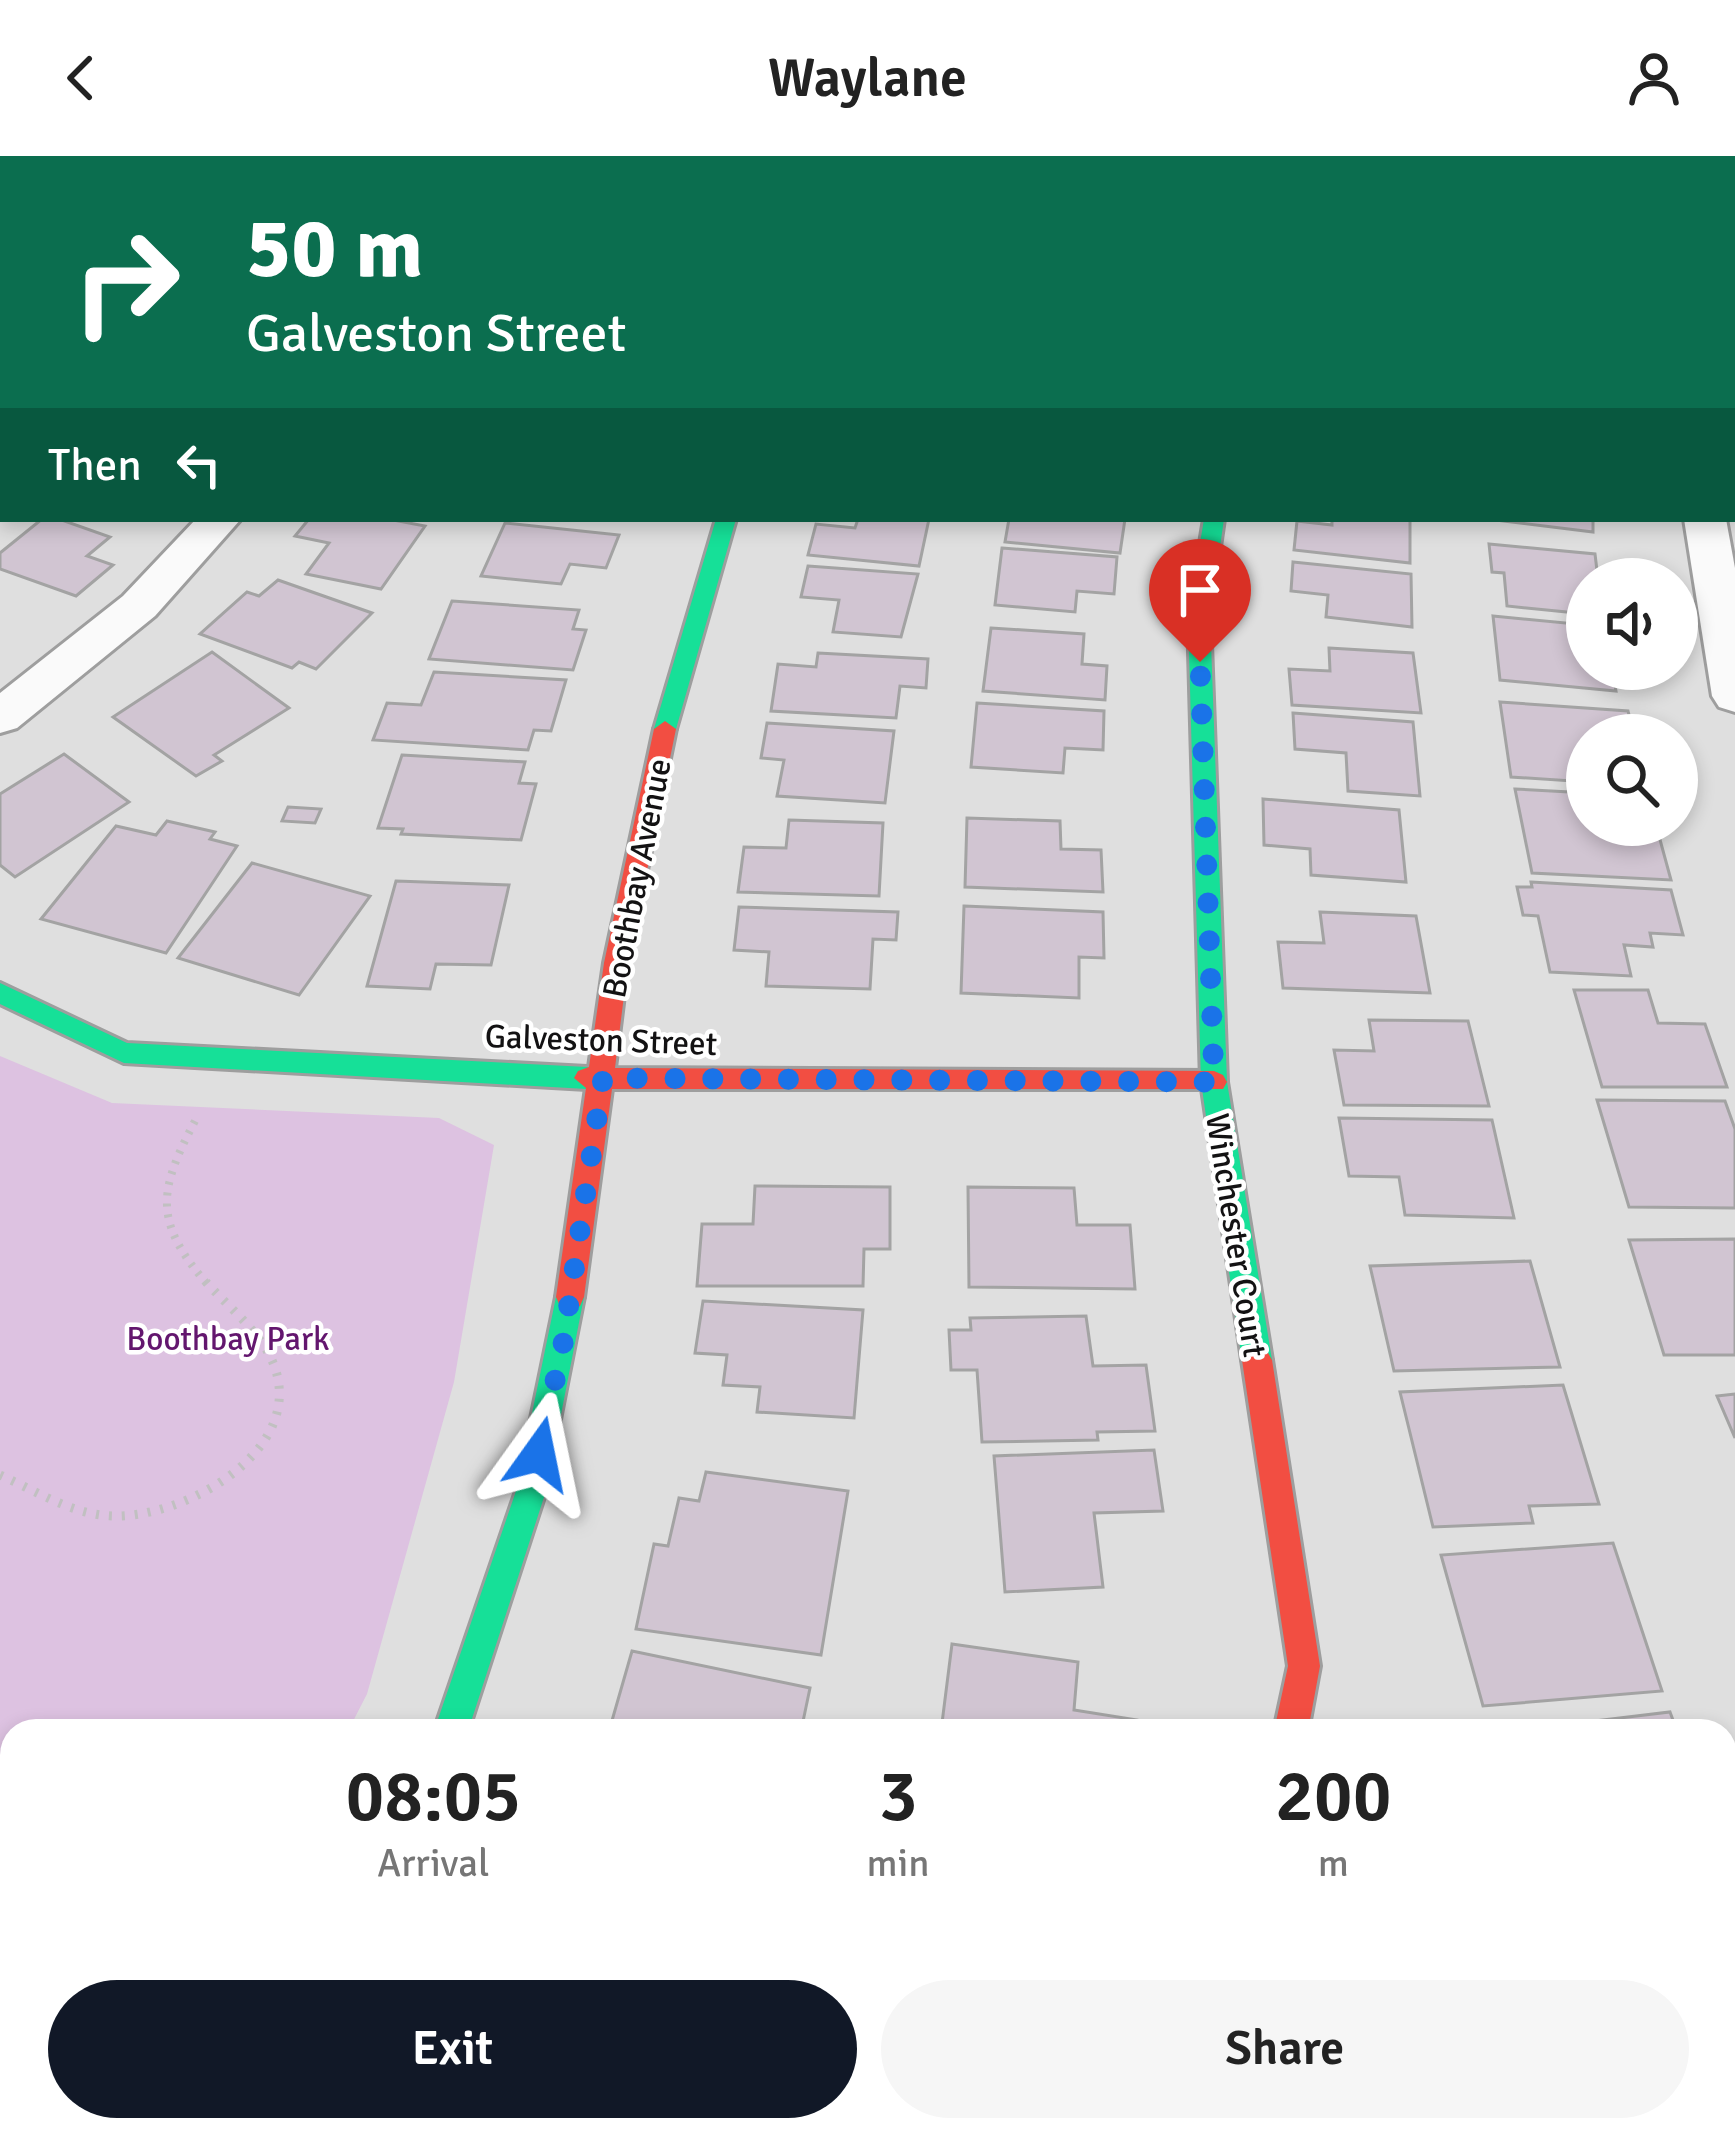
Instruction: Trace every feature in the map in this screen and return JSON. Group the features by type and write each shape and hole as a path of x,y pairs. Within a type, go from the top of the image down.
{"street":[{"path":"0,717 139,606 217,522"},
{"name":"Boothbay Avenue","path":"455,1719 531,1491 563,1344 616,963 652,776 725,522"},
{"name":"Winchester Court","path":"1214,522 1198,616 1214,1082 1304,1666 1293,1719"},
{"path":"1706,522 1735,696"},
{"name":"Galveston Street","path":"0,993 124,1053 603,1078 1214,1082"}],"path":[{"path":"0,1475 108,1516 158,1513 232,1477 264,1438 282,1395 274,1360 223,1303 170,1229 166,1182 195,1121"}],"green space":[{"name":"Boothbay Park","path":"0,1056 112,1103 439,1118 494,1145 454,1382 367,1694 354,1719 0,1719"}],"building":[{"path":"38,522 68,522 110,537 87,556 113,565 76,596 0,569 0,553"},
{"path":"307,522 425,526 381,589 306,574 329,543 295,536"},
{"path":"857,522 928,522 919,566 808,555 816,524 855,528"},
{"path":"1008,522 1125,522 1120,553 1005,542"},
{"path":"1297,522 1410,522 1410,563 1294,550"},
{"path":"1511,522 1593,522 1593,532"},
{"path":"505,523 619,535 606,568 570,564 561,584 481,576"},
{"path":"1489,544 1595,554 1595,558 1566,558 1566,612 1507,606 1504,573 1492,572"},
{"path":"1002,548 1117,557 1114,594 1077,591 1075,612 995,605"},
{"path":"1293,562 1411,574 1412,627 1326,617 1328,595 1291,591"},
{"path":"808,566 918,574 901,637 833,632 839,600 801,597"},
{"path":"278,580 372,613 316,669 299,662 292,668 200,634 247,592 259,596"},
{"path":"452,601 579,610 573,629 586,630 573,670 429,659"},
{"path":"1493,616 1566,623 1566,686 1500,680"},
{"path":"991,628 1084,634 1082,664 1107,666 1105,700 983,691"},
{"path":"1329,648 1413,653 1421,713 1292,705 1289,669 1330,671"},
{"path":"212,652 289,708 214,755 222,761 196,776 113,717"},
{"path":"818,653 928,659 926,688 900,686 896,718 771,711 778,664 816,667"},
{"path":"434,672 566,680 551,731 534,730 528,750 373,740 387,703 421,705"},
{"path":"1500,702 1628,711 1566,714 1566,781 1511,777"},
{"path":"977,703 1104,711 1103,750 1065,748 1063,773 971,767"},
{"path":"1293,713 1413,722 1420,796 1348,791 1346,753 1295,749"},
{"path":"767,723 894,731 885,803 777,796 784,760 761,758"},
{"path":"64,754 129,802 15,877 0,865 0,794"},
{"path":"402,755 525,762 519,783 536,784 521,840 401,834 403,829 378,828"},
{"path":"1515,789 1566,792 1566,846 1662,846 1671,880 1532,873"},
{"path":"1263,799 1399,810 1406,882 1311,875 1310,849 1264,845"},
{"path":"288,807 321,809 315,823 282,821"},
{"path":"967,818 1060,821 1061,849 1101,850 1103,892 965,887"},
{"path":"789,820 883,823 879,896 738,892 744,847 786,848"},
{"path":"167,821 215,832 210,839 237,846 166,953 41,919 116,826 156,835"},
{"path":"252,863 370,896 299,995 178,958"},
{"path":"396,881 509,885 491,965 436,964 430,989 367,986"},
{"path":"1531,882 1671,890 1683,935 1650,933 1653,947 1624,945 1631,976 1550,972 1538,916 1523,915 1517,887 1532,887"},
{"path":"964,906 1103,912 1104,958 1079,957 1079,998 961,993"},
{"path":"739,907 898,912 896,940 873,939 870,989 766,986 769,952 734,950"},
{"path":"1320,912 1416,916 1430,993 1283,988 1278,942 1324,943"},
{"path":"1574,990 1648,990 1658,1023 1705,1024 1727,1087 1602,1087"},
{"path":"1369,1020 1468,1021 1489,1106 1344,1105 1334,1050 1374,1051"},
{"path":"1597,1100 1725,1101 1735,1129 1735,1208 1629,1207"},
{"path":"1339,1118 1492,1120 1514,1218 1405,1215 1399,1177 1349,1176"},
{"path":"755,1186 890,1187 890,1249 864,1249 863,1286 697,1286 702,1224 753,1224"},
{"path":"968,1187 1074,1188 1077,1225 1130,1225 1135,1289 969,1287"},
{"path":"1735,1239 1735,1355 1664,1355 1629,1240"},
{"path":"1530,1261 1560,1367 1394,1371 1370,1266"},
{"path":"703,1301 863,1310 854,1418 757,1412 760,1387 723,1385 727,1355 695,1353"},
{"path":"1086,1316 1093,1366 1146,1365 1155,1431 1097,1432 1098,1440 982,1442 977,1370 951,1370 949,1330 971,1330 970,1318"},
{"path":"1563,1385 1599,1504 1529,1506 1533,1523 1433,1527 1400,1392"},
{"path":"1735,1394 1735,1438 1717,1396"},
{"path":"1154,1450 1163,1511 1094,1513 1103,1587 1005,1592 994,1456"},
{"path":"706,1472 848,1491 821,1655 636,1629 654,1544 668,1546 679,1498 699,1501"},
{"path":"1613,1543 1662,1691 1483,1706 1441,1555"},
{"path":"952,1644 1078,1662 1074,1710 1131,1719 943,1719"},
{"path":"632,1651 810,1688 804,1719 612,1719"},
{"path":"1670,1712 1673,1719 1611,1719"}],"traffic: fast":[{"path":"665,729 725,522"},
{"path":"1214,522 1199,616 1214,1082 1257,1360"},
{"path":"0,993 124,1053 587,1078"},
{"path":"455,1719 531,1491 570,1297"}],"traffic: jam":[{"path":"570,1297 616,963 665,729"},
{"path":"587,1078 1214,1082"},
{"path":"1257,1360 1304,1666 1293,1719"}],"route":[{"path":"539,1454 563,1344 603,1078 1214,1082 1200,662"}]}
